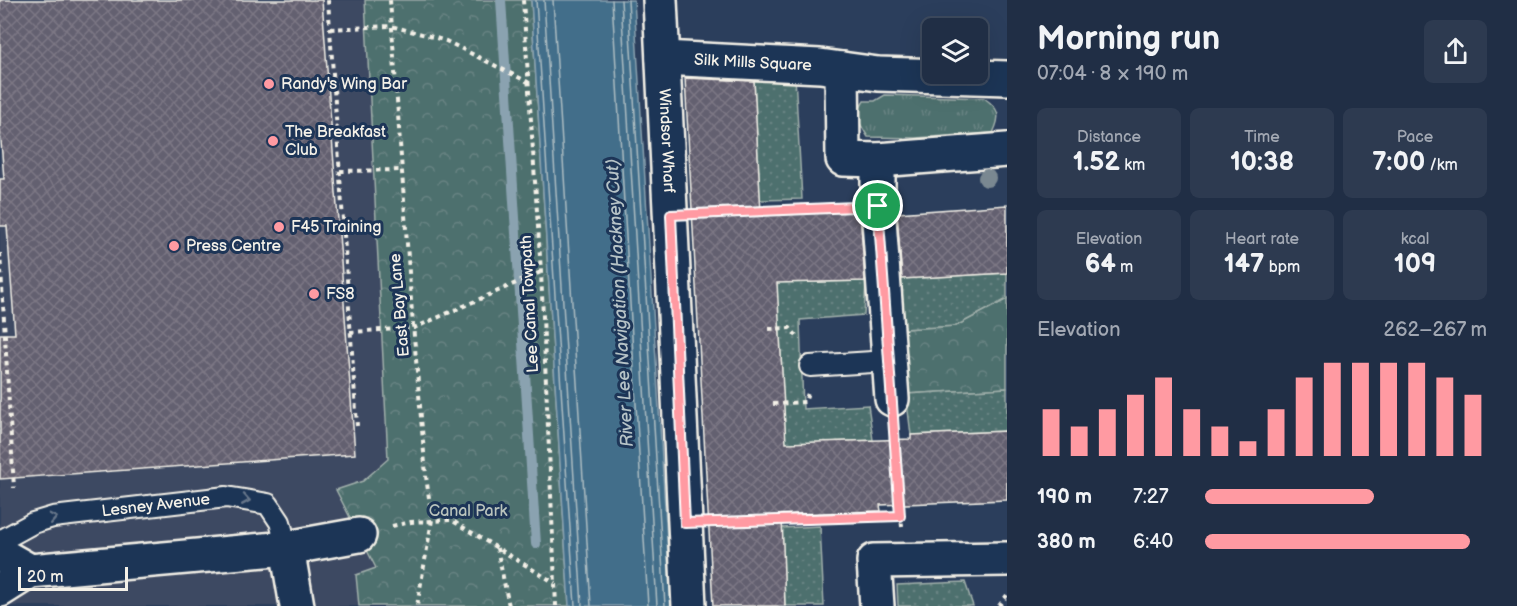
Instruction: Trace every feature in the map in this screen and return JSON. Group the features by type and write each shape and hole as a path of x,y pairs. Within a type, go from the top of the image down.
{"street":[{"name":"Windsor Wharf","path":"660,0 689,606"},
{"name":"Silk Mills Square","path":"663,58 820,66 878,74 1007,78"},
{"path":"842,69 843,159 878,160 1007,150"},
{"path":"878,160 878,206 892,399"},
{"path":"0,590 30,571 288,548 359,535"},
{"path":"288,548 297,606"},
{"path":"0,554 30,571"},
{"path":"877,606 874,561 1007,559"}],"lane":[{"path":"810,366 888,361"},
{"name":"Lesney Avenue","path":"0,541 33,523 54,517 226,497 268,504 280,522 288,548"}],"path":[{"path":"328,0 357,426"},
{"name":"East Bay Lane","path":"390,0 414,328 426,476 432,520 417,606"},
{"name":"Lee Canal Towpath","path":"523,0 541,272 556,606"},
{"path":"330,29 391,26 446,41 528,82"},
{"path":"340,171 402,170"},
{"path":"671,218 671,215 878,206"},
{"path":"0,253 14,488"},
{"path":"350,332 414,328 541,272"},
{"path":"892,399 900,516 906,560"},
{"path":"685,523 900,516"},
{"path":"432,520 451,520 556,583"},
{"path":"496,548 509,606"},
{"path":"999,606 1007,595"}],"shaded area":[{"name":"Press Centre","path":"0,0 365,0 388,460 363,481 376,568 356,575 359,606 0,606"}],"green space":[{"name":"Canal Park","path":"365,0 531,0 569,606 359,606 356,575 376,568 336,490 363,481 388,459"},
{"path":"795,76 802,199 760,200 754,78"},
{"path":"885,95 984,98 996,109 997,122 993,133 915,138 868,137 858,115 861,106 864,101 875,101"},
{"path":"765,260 816,282 866,281 864,315 800,320 803,409 868,405 873,440 827,442 780,514 783,398 780,332"},
{"path":"1007,273 1007,299 956,326 902,329 898,279"},
{"path":"1007,299 1007,388 906,394 902,329 956,326"},
{"path":"1007,388 1007,431 911,435 906,394"},
{"path":"820,526 824,606 785,606 782,528"},
{"path":"965,582 973,606 898,606 897,585"}],"water":[{"name":"River Lee Navigation (Hackney Cut)","path":"531,0 634,0 671,606 569,606"}],"building":[{"name":"Press Centre","path":"0,0 322,0 355,454 0,479 0,334 15,334 7,226 0,226 0,179 4,179 0,129"},
{"path":"685,78 754,81 761,213 860,211 865,281 777,283 786,443 911,439 911,435 1007,431 1007,500 880,505 881,511 782,515 785,606 713,606"},
{"path":"1007,205 1007,273 902,279 897,213"}],"waterway":[{"path":"501,0 536,544"}],"place":[{"name":"Randy's Wing Bar","path":"269,84"},
{"name":"The Breakfast Club","path":"273,141"},
{"name":"F45 Training","path":"279,227"},
{"name":"Press Centre","path":"174,246"},
{"name":"FS8","path":"314,294"}],"route":[{"path":"878,206 900,516 685,523 671,215 878,206"}]}
